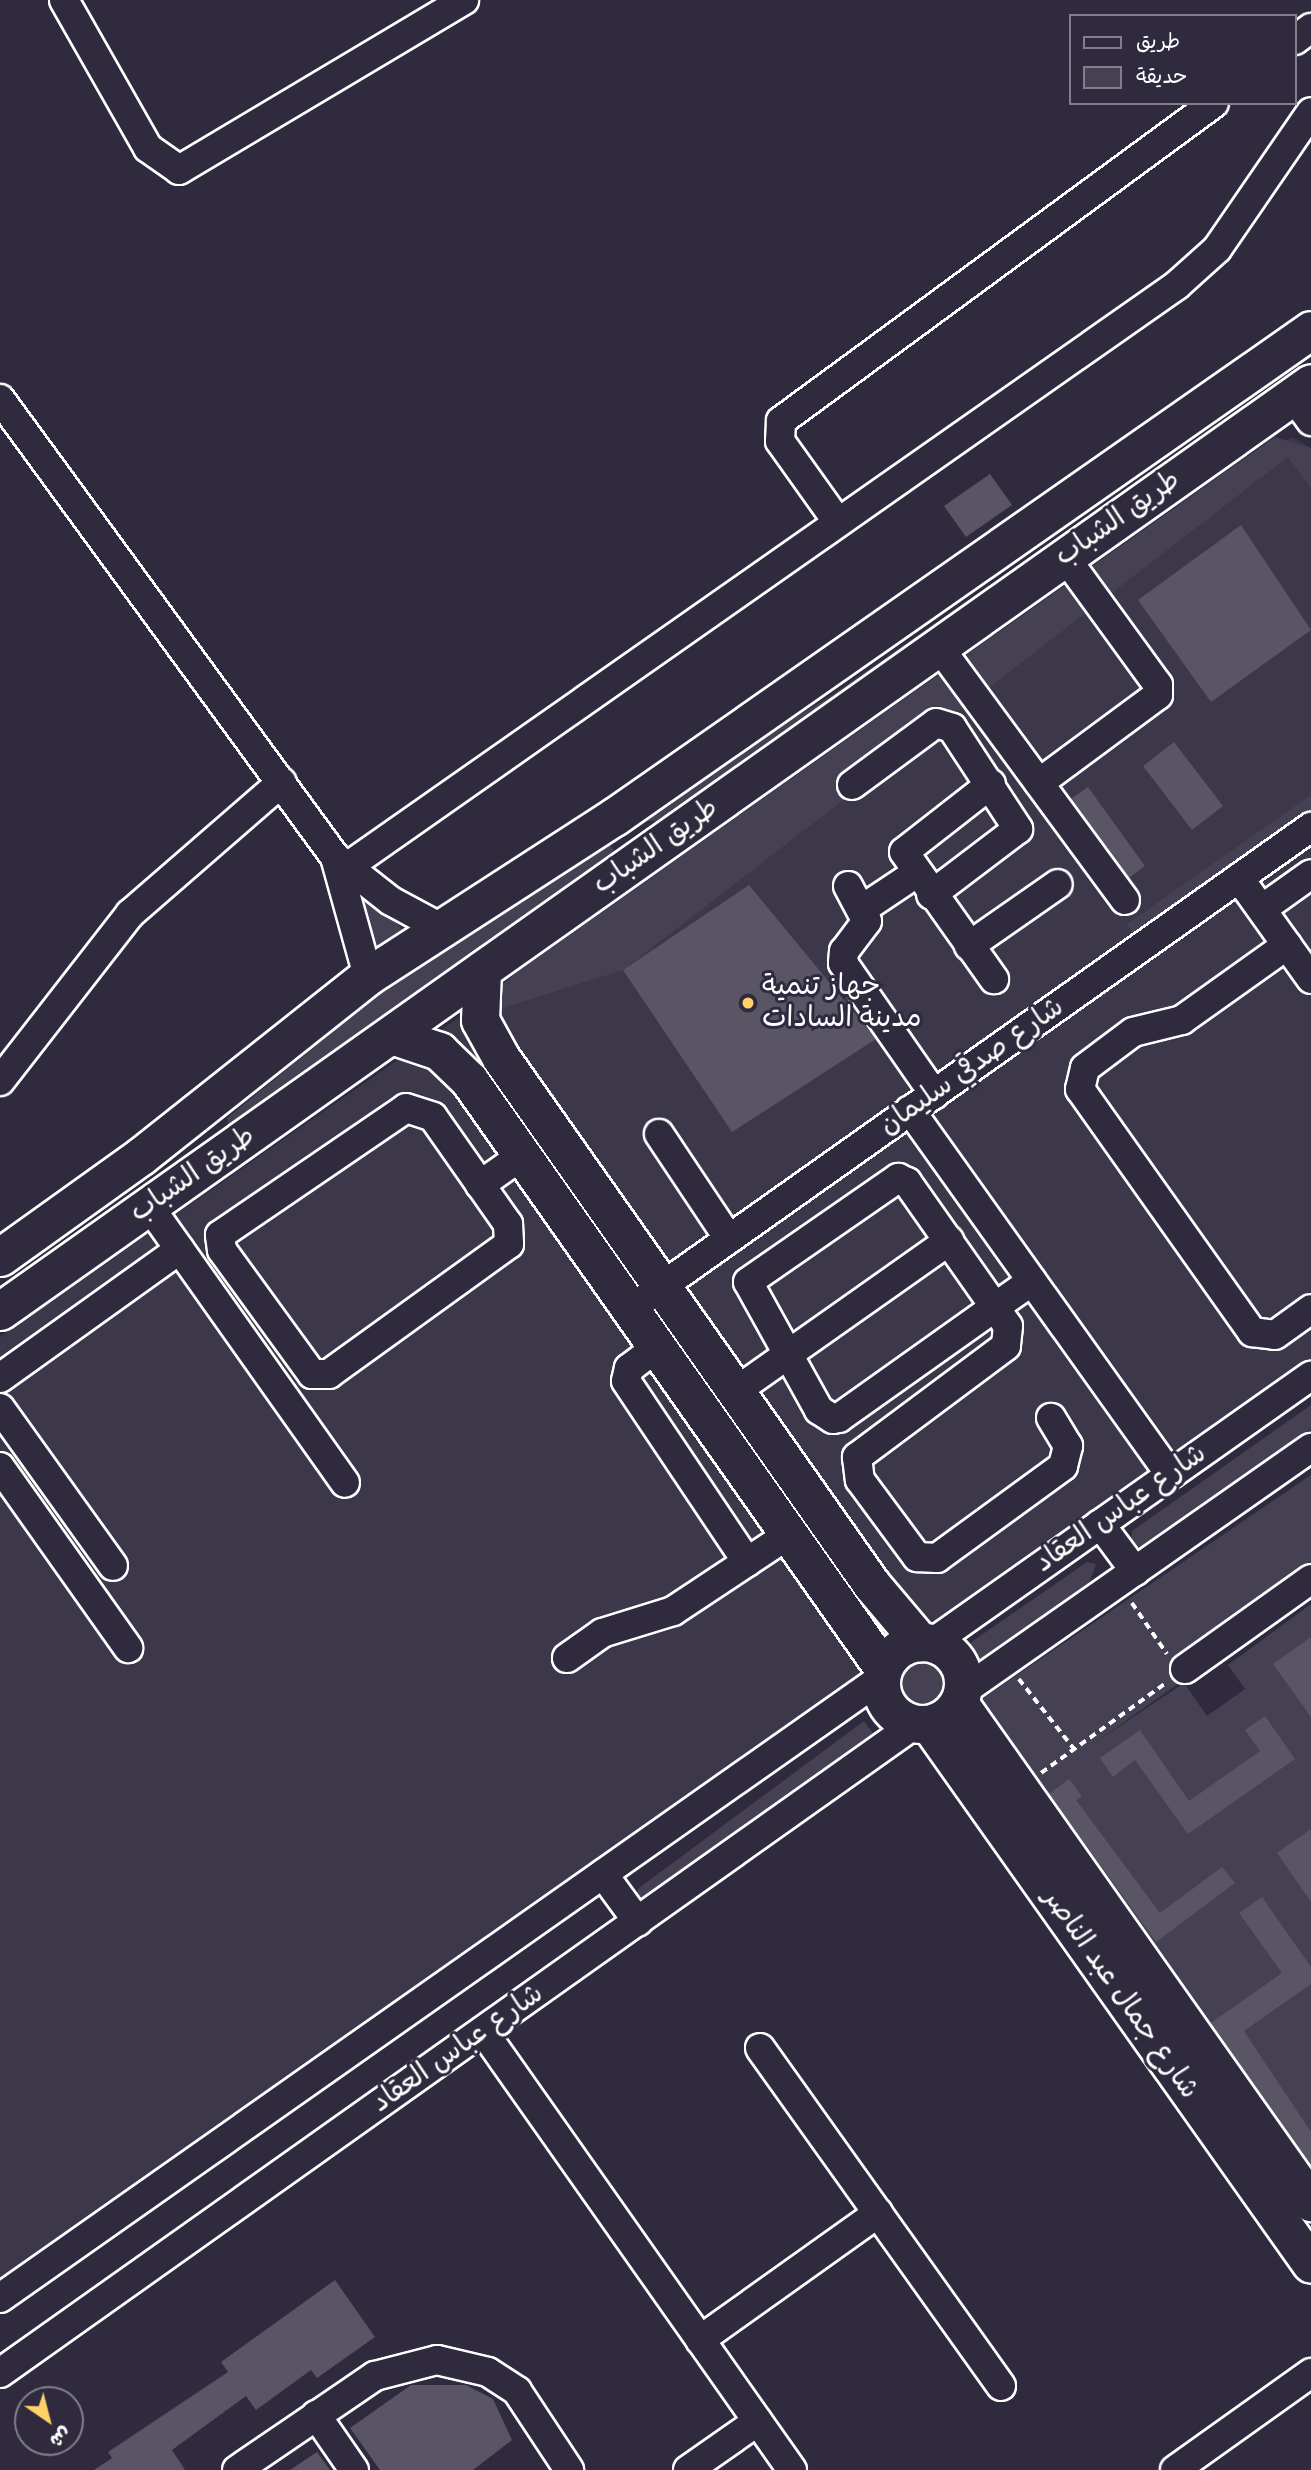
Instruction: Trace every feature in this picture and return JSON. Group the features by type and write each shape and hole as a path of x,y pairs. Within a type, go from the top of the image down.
{"main road":[{"name":"طريق الشباب","path":"0,1256 192,1114 368,976 439,927 614,817 1311,330"},
{"name":"طريق الشباب","path":"0,1311 1065,557 1305,400"},
{"path":"614,817 639,827 643,856"},
{"path":"391,1035 439,1051 469,1080 524,1154 791,1533 882,1673 889,1709 922,1724 960,1697 960,1667 926,1642 872,1585 501,1058 480,1020 482,970"},
{"path":"469,1080 484,1062 501,1058"},
{"path":"192,1114 202,1139 225,1152"},
{"path":"721,1430 744,1400"},
{"path":"882,1673 905,1645 926,1642"},
{"name":"شارع جمال عبد الناصر","path":"960,1697 1020,1788 1305,2185"},
{"name":"شارع جمال عبد الناصر","path":"922,1724 1263,2196 1300,2224 1311,2264"}],"street":[{"path":"64,0 148,148 178,170 464,0"},
{"path":"837,522 779,440 781,421 1211,105"},
{"path":"341,865 1177,285 1224,239 1311,112"},
{"path":"0,399 341,865 391,901 439,927"},
{"path":"1039,783 1158,695 1158,685 1065,557"},
{"path":"939,647 1125,900"},
{"path":"852,785 940,722 952,728 1018,824 1016,833 923,884 856,897 866,927 844,951 843,963 934,1094"},
{"path":"0,1081 130,915 282,782"},
{"path":"991,784 905,846 923,884 993,979"},
{"name":"شارع صدقي سليمان","path":"633,1307 1311,827"},
{"path":"341,865 368,976"},
{"path":"1262,909 1311,874"},
{"path":"1239,878 1311,979"},
{"path":"970,946 1058,884"},
{"path":"1287,945 1182,1020 1133,1032 1085,1068 1080,1090 1252,1332 1275,1335 1311,1309"},
{"path":"407,1108 433,1117 480,1185 508,1224 505,1250 323,1376 300,1366 219,1246 223,1230 407,1108"},
{"path":"911,1110 1170,1475"},
{"path":"659,1134 729,1239"},
{"path":"480,1185 524,1154"},
{"path":"1032,1281 995,1307 839,1418 819,1410 791,1352 748,1287 750,1278 775,1259 893,1178 907,1182 949,1241 995,1307 1008,1326 1006,1346 860,1450 860,1480 911,1552 937,1558 1063,1466 1068,1446 1051,1418"},
{"path":"149,1206 345,1483"},
{"path":"744,1400 791,1352 949,1241"},
{"path":"0,1378 180,1249"},
{"path":"660,1345 629,1368 626,1381 747,1562"},
{"name":"شارع عباس العقاد","path":"926,1642 1311,1376"},
{"path":"0,1408 113,1566"},
{"name":"شارع عباس العقاد","path":"960,1697 1005,1662 1311,1448"},
{"path":"0,1467 128,1648"},
{"path":"1100,1524 1126,1577"},
{"path":"566,1658 602,1633 673,1611 791,1533"},
{"path":"1182,1671 1311,1579"},
{"path":"0,2298 603,1874 882,1673"},
{"name":"شارع عباس العقاد","path":"0,2373 922,1724"},
{"path":"603,1874 638,1922"},
{"path":"483,2031 792,2470"},
{"path":"760,2048 1001,2386"},
{"path":"1263,2196 1305,2185"},
{"path":"701,2340 878,2213"},
{"path":"237,2470 316,2415 390,2369 454,2362 488,2372 517,2391 569,2470"},
{"path":"1175,2470 1311,2373"},
{"path":"316,2415 354,2470"},
{"path":"688,2470 758,2421"}],"path":[{"path":"1020,1788 1182,1671 1126,1577"},
{"path":"1005,1662 1074,1749"}],"shaded area":[{"path":"1292,437 1311,448 1311,1365 0,2286 0,1337"}],"green space":[{"path":"1256,399 1265,400 660,827 655,821 625,822 832,695"},
{"path":"1275,437 1311,448 1311,488 1288,457 623,970 490,1012 494,991 519,971"},
{"path":"1311,795 1311,819 1137,938 1127,924"},
{"path":"609,844 617,854 230,1133 227,1118 378,995"},
{"path":"372,897 402,929 376,947 358,909"},
{"path":"1311,1405 1311,1429 1141,1548 1131,1540 1132,1531"},
{"path":"1311,1475 1311,1590 1090,1746 1184,1683 1207,1716 1245,1689 1228,1665 1311,1604 1311,2163 1031,1787 979,1701"},
{"path":"1087,1562 1096,1564 1090,1581 974,1674 957,1652"},
{"path":"922,1661 938,1668 945,1684 938,1700 922,1707 906,1700 899,1684 906,1668"},
{"path":"864,1721 877,1739 645,1904 635,1898 639,1888"}],"building":[{"path":"990,474 1012,505 966,537 944,506"},
{"path":"1241,525 1311,630 1211,702 1138,600"},
{"path":"1174,742 1223,806 1192,830 1143,766"},
{"path":"1088,787 1145,866 1129,878 1071,799"},
{"name":"جهاز تنمية مدينة السادات","path":"749,885 876,1039 732,1132 623,970"},
{"path":"1311,1637 1311,1717 1273,1664"},
{"path":"1265,1716 1295,1759 1188,1834 1135,1760 1113,1777 1100,1758 1140,1730 1189,1801 1260,1751 1245,1730"},
{"path":"1069,1779 1082,1796 1076,1800 1160,1913 1222,1867 1235,1883 1156,1942 1049,1794"},
{"path":"1311,1829 1311,1902 1277,1853"},
{"path":"1262,1897 1311,1967 1311,1984 1244,2031 1311,2132 1311,2166 1211,2023 1282,1973 1239,1913"},
{"path":"335,2280 375,2337 317,2378 311,2370 256,2410 246,2396 172,2450 185,2470 94,2470 112,2458 108,2452 228,2372 221,2362"},
{"path":"411,2385 466,2385 493,2399 512,2440 473,2470 380,2470 350,2428"},
{"path":"317,2452 330,2470 290,2470"}],"place":[{"name":"جهاز تنمية مدينة السادات","path":"748,1003"}]}
